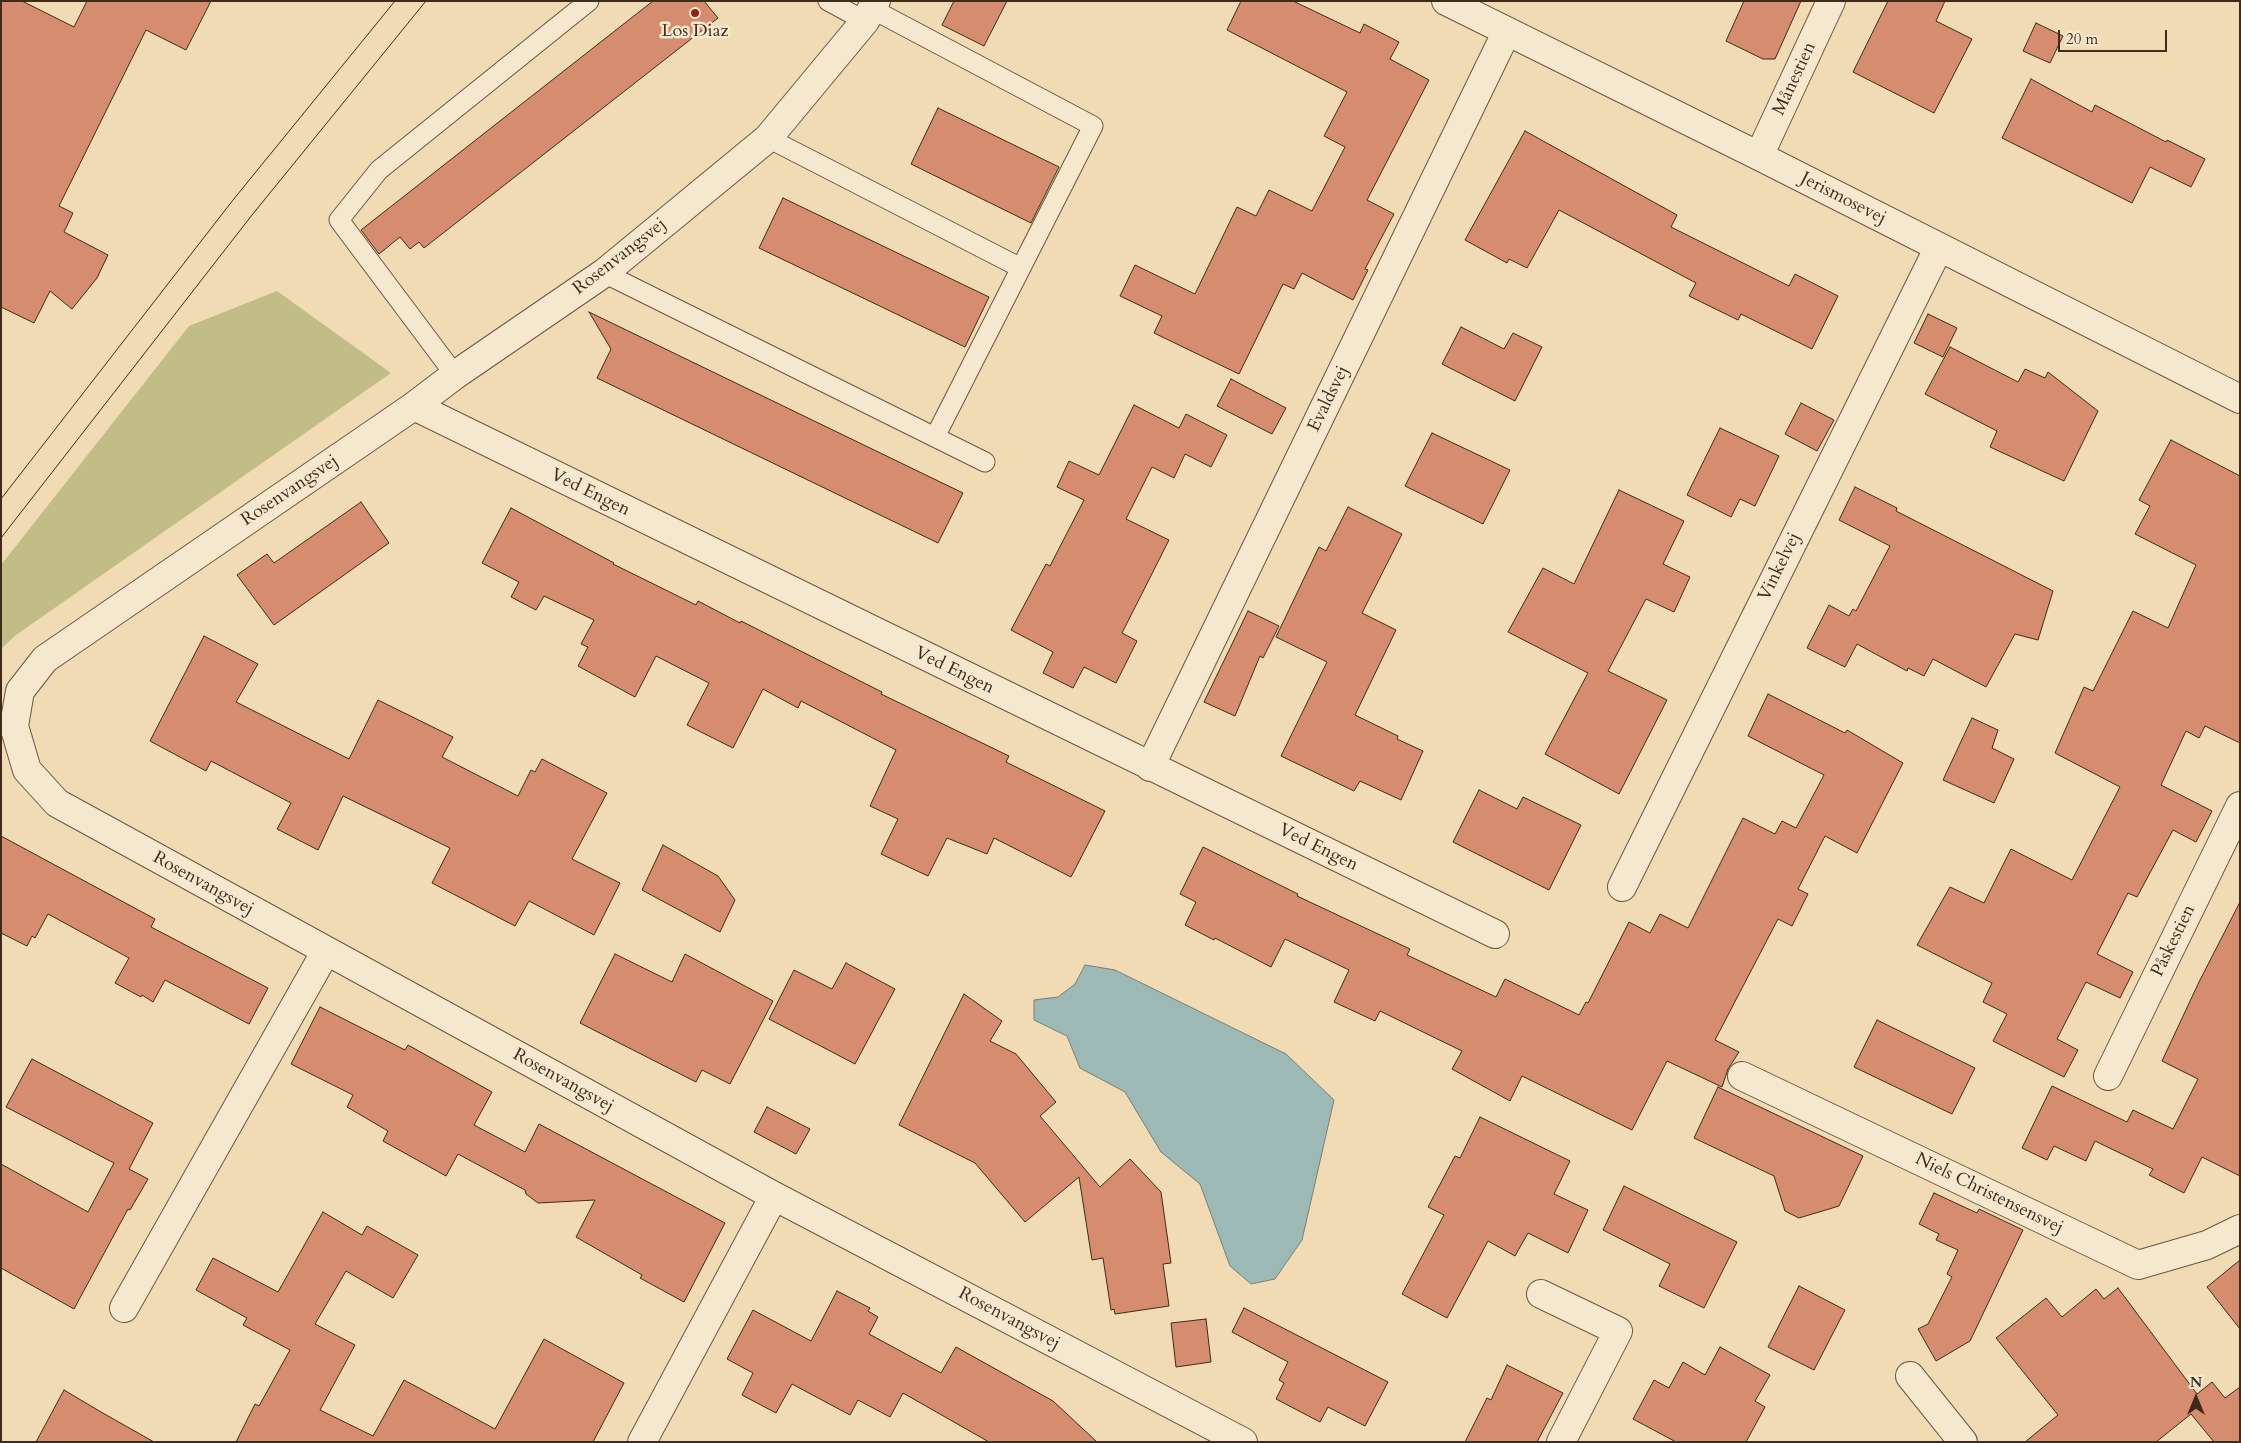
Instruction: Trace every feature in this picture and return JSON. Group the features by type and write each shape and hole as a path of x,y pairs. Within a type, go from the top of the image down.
{"street":[{"name":"Jerismosevej","path":"1446,1 1759,156 2240,399"},
{"name":"Månestien","path":"1759,156 1831,1"},
{"name":"Rosenvangsvej","path":"871,10 768,138 604,273 45,659 20,691 14,726 27,770 56,803 774,1196 1243,1442"},
{"name":"Evaldsvej","path":"1150,767 1507,31"},
{"name":"Vinkelvej","path":"1622,887 1939,247"},
{"name":"Ved Engen","path":"414,406 1495,934"},
{"name":"Påskestien","path":"2108,1076 2240,806"},
{"path":"124,1308 326,951"},
{"name":"Niels Christensensvej","path":"1742,1076 2138,1265 2207,1245 2240,1229"},
{"path":"642,1442 774,1196"},
{"path":"1541,1294 1618,1331 1561,1442"},
{"path":"1910,1376 1963,1442"}],"lane":[{"path":"455,375 339,220 380,170 589,1"},
{"path":"828,1 871,10 1093,126 935,438"},
{"path":"768,138 1021,268"},
{"path":"604,273 985,462"}],"shaded area":[{"path":"277,291 391,373 16,635 1,649 1,565 189,326"}],"water":[{"path":"1085,965 1115,970 1286,1054 1334,1100 1302,1240 1275,1279 1251,1284 1230,1266 1200,1184 1161,1152 1125,1092 1080,1068 1067,1036 1034,1020 1034,1000 1058,997 1075,984"}],"building":[{"path":"1,1 22,1 74,27 87,1 211,1 186,50 146,30 59,206 73,213 64,232 108,255 97,278 72,309 50,291 34,323 1,307"},
{"path":"653,1 704,1 718,18 424,248 419,242 410,249 400,237 379,254 361,230"},
{"path":"954,1 1007,1 984,46 942,25"},
{"path":"1241,1 1293,1 1360,33 1364,24 1399,42 1390,59 1429,80 1367,200 1394,214 1365,269 1368,270 1353,300 1302,273 1294,289 1283,284 1239,374 1154,333 1162,316 1120,296 1135,265 1195,294 1237,207 1256,216 1269,190 1312,211 1345,147 1324,136 1347,92 1227,30"},
{"path":"1744,1 1801,1 1775,59 1763,59 1726,41"},
{"path":"1888,1 1945,1 1936,21 1972,39 1934,113 1853,72"},
{"path":"2036,23 2063,36 2050,63 2023,51"},
{"path":"2031,79 2092,112 2095,105 2166,142 2167,140 2205,159 2191,187 2150,167 2132,203 2002,138"},
{"path":"938,108 1059,167 1031,223 911,164"},
{"path":"1525,131 1677,215 1671,227 1789,286 1795,274 1838,296 1812,349 1741,314 1738,320 1689,296 1696,283 1559,210 1527,268 1509,259 1507,263 1465,240"},
{"path":"783,198 989,297 965,347 759,248"},
{"path":"589,312 963,493 938,543 597,378 611,349"},
{"path":"1928,314 1957,328 1943,357 1914,343"},
{"path":"1461,327 1504,349 1513,333 1542,347 1515,401 1442,364"},
{"path":"1950,347 2018,382 2025,369 2045,378 2048,372 2098,411 2064,481 1990,447 1997,431 1925,394"},
{"path":"1231,379 1286,408 1272,434 1217,406"},
{"path":"1801,403 1834,420 1817,451 1785,434"},
{"path":"1134,405 1179,428 1186,414 1227,435 1211,467 1185,454 1174,478 1152,467 1126,519 1169,540 1122,633 1137,641 1116,683 1084,667 1073,688 1043,673 1053,652 1011,630 1046,564 1050,566 1084,500 1057,487 1069,461 1099,475"},
{"path":"1720,428 1779,456 1755,506 1740,499 1731,517 1687,495"},
{"path":"1432,433 1510,470 1483,524 1405,486"},
{"path":"2171,440 2240,476 2240,743 2205,726 2199,738 2186,731 2161,785 2212,811 2196,842 2173,830 2137,897 2128,893 2097,954 2133,972 2120,998 2086,982 2057,1039 2078,1050 2064,1077 1993,1041 2007,1014 1983,1002 1992,983 1917,945 1950,887 1984,903 2011,849 2072,880 2120,787 2055,753 2084,687 2093,691 2133,611 2168,628 2196,565 2135,534 2150,506 2139,500"},
{"path":"1855,487 1897,508 1896,511 2053,591 2038,640 2015,634 1986,687 1933,659 1924,676 1908,668 1907,671 1857,644 1845,667 1807,648 1829,605 1849,616 1853,609 1856,611 1890,546 1839,520"},
{"path":"1619,490 1684,521 1663,564 1690,577 1674,612 1646,599 1608,671 1667,700 1619,794 1545,754 1588,673 1508,632 1543,568 1574,584"},
{"path":"361,502 389,543 274,625 237,575 267,554 274,563"},
{"path":"1348,507 1402,534 1362,613 1396,630 1355,715 1398,736 1397,739 1423,751 1401,800 1360,781 1354,791 1281,756 1327,662 1276,637 1319,547 1326,551"},
{"path":"511,508 613,564 696,605 698,601 740,623 741,621 882,692 881,694 1009,756 1006,762 1105,811 1071,877 994,838 987,854 947,838 928,876 881,854 898,819 870,806 896,750 801,701 798,708 763,689 733,748 687,725 709,683 656,656 635,697 578,666 588,647 581,644 594,620 544,596 536,610 511,597 519,582 482,563"},
{"path":"1248,611 1279,626 1263,658 1260,656 1235,716 1204,702"},
{"path":"204,636 258,664 236,702 349,759 378,700 453,737 442,757 518,796 531,770 535,772 542,759 607,793 572,859 620,883 594,935 529,901 515,926 432,883 450,848 343,796 318,850 277,829 291,803 211,761 206,771 150,741"},
{"path":"1768,694 1845,733 1847,730 1903,763 1857,853 1825,836 1798,889 1808,894 1792,926 1778,919 1715,1040 1739,1052 1728,1069 1722,1087 1667,1061 1632,1130 1522,1076 1510,1101 1452,1069 1462,1051 1380,1011 1375,1021 1334,1002 1349,970 1285,939 1271,967 1185,925 1196,902 1180,894 1203,847 1298,894 1297,896 1410,949 1407,955 1496,997 1505,979 1579,1015 1586,1002 1588,1003 1629,922 1650,933 1660,914 1688,928 1743,818 1775,834 1782,821 1796,828 1824,775 1748,736"},
{"path":"1972,718 1998,730 1992,748 2014,759 1994,803 1943,780"},
{"path":"1479,790 1517,809 1523,797 1581,825 1549,890 1453,842"},
{"path":"1,836 155,919 151,927 268,988 249,1024 165,980 153,1002 115,983 129,958 48,914 35,938 32,936 27,946 1,933"},
{"path":"663,845 718,876 735,900 720,932 642,890"},
{"path":"2240,902 2240,1176 2202,1157 2184,1193 2149,1175 2153,1169 2095,1141 2086,1161 2054,1146 2047,1160 2022,1148 2052,1086 2127,1122 2133,1110 2173,1129 2198,1079 2162,1061 2199,982"},
{"path":"615,954 672,982 685,954 773,1001 730,1084 702,1070 696,1082 580,1023"},
{"path":"846,963 895,989 855,1064 769,1019 794,970 832,989"},
{"path":"964,994 1002,1021 990,1041 1016,1054 1056,1102 1040,1116 1100,1187 1130,1159 1161,1192 1171,1263 1163,1264 1169,1306 1115,1314 1114,1309 1111,1310 1103,1258 1092,1260 1079,1177 1025,1222 975,1163 899,1125"},
{"path":"320,1007 405,1050 408,1045 492,1092 474,1125 525,1152 539,1124 725,1223 684,1302 640,1278 642,1275 576,1237 595,1200 538,1203 526,1194 525,1190 458,1154 446,1176 383,1141 388,1131 347,1107 353,1095 291,1064"},
{"path":"1877,1020 1975,1068 1952,1114 1854,1067"},
{"path":"32,1059 153,1123 129,1169 148,1179 130,1210 128,1209 74,1309 1,1268 1,1164 88,1212 114,1163 6,1107"},
{"path":"1718,1087 1863,1156 1839,1206 1799,1218 1785,1211 1774,1176 1694,1138"},
{"path":"767,1107 810,1129 796,1154 754,1132"},
{"path":"1480,1117 1570,1161 1554,1194 1588,1210 1568,1253 1528,1233 1515,1256 1488,1241 1447,1318 1402,1294 1444,1215 1428,1207 1455,1156 1460,1158"},
{"path":"1624,1186 1737,1242 1704,1308 1659,1286 1670,1264 1603,1230"},
{"path":"1934,1193 1977,1213 1979,1209 2023,1230 1970,1341 1936,1361 1918,1329 1928,1324 1952,1277 1947,1274 1958,1250 1936,1240 1939,1234 1919,1224"},
{"path":"323,1212 362,1235 367,1226 418,1255 393,1298 346,1271 315,1324 355,1345 320,1410 373,1436 404,1380 495,1429 544,1339 624,1383 593,1442 236,1442 255,1404 259,1406 290,1350 243,1325 247,1318 196,1290 213,1258 278,1292"},
{"path":"2240,1260 2240,1329 2207,1287"},
{"path":"1799,1286 1845,1310 1814,1370 1768,1347"},
{"path":"2118,1288 2197,1394 2212,1382 2225,1398 2240,1387 2240,1442 2214,1442 2191,1414 2156,1442 2025,1442 2058,1415 1996,1338 2046,1298 2062,1317 2096,1289 2104,1299"},
{"path":"837,1291 870,1308 868,1311 878,1317 869,1334 941,1373 956,1347 1053,1401 1097,1442 989,1442 903,1393 890,1417 858,1400 850,1415 792,1384 776,1413 742,1395 753,1373 727,1359 753,1310 811,1341"},
{"path":"1244,1308 1388,1382 1365,1426 1328,1407 1320,1422 1276,1399 1284,1383 1279,1380 1288,1362 1232,1332"},
{"path":"1206,1319 1211,1362 1176,1367 1171,1323"},
{"path":"1720,1347 1770,1375 1755,1401 1765,1407 1746,1442 1676,1442 1633,1419 1654,1380 1669,1388 1683,1362 1705,1375"},
{"path":"1507,1365 1563,1393 1537,1442 1465,1442 1487,1398 1491,1400"},
{"path":"64,1390 101,1412 154,1442 36,1442"}],"tram line":[{"path":"1,499 233,200 395,1"},
{"path":"1,538 252,215 426,1"}],"place":[{"name":"Los Diaz","path":"695,13"}]}
